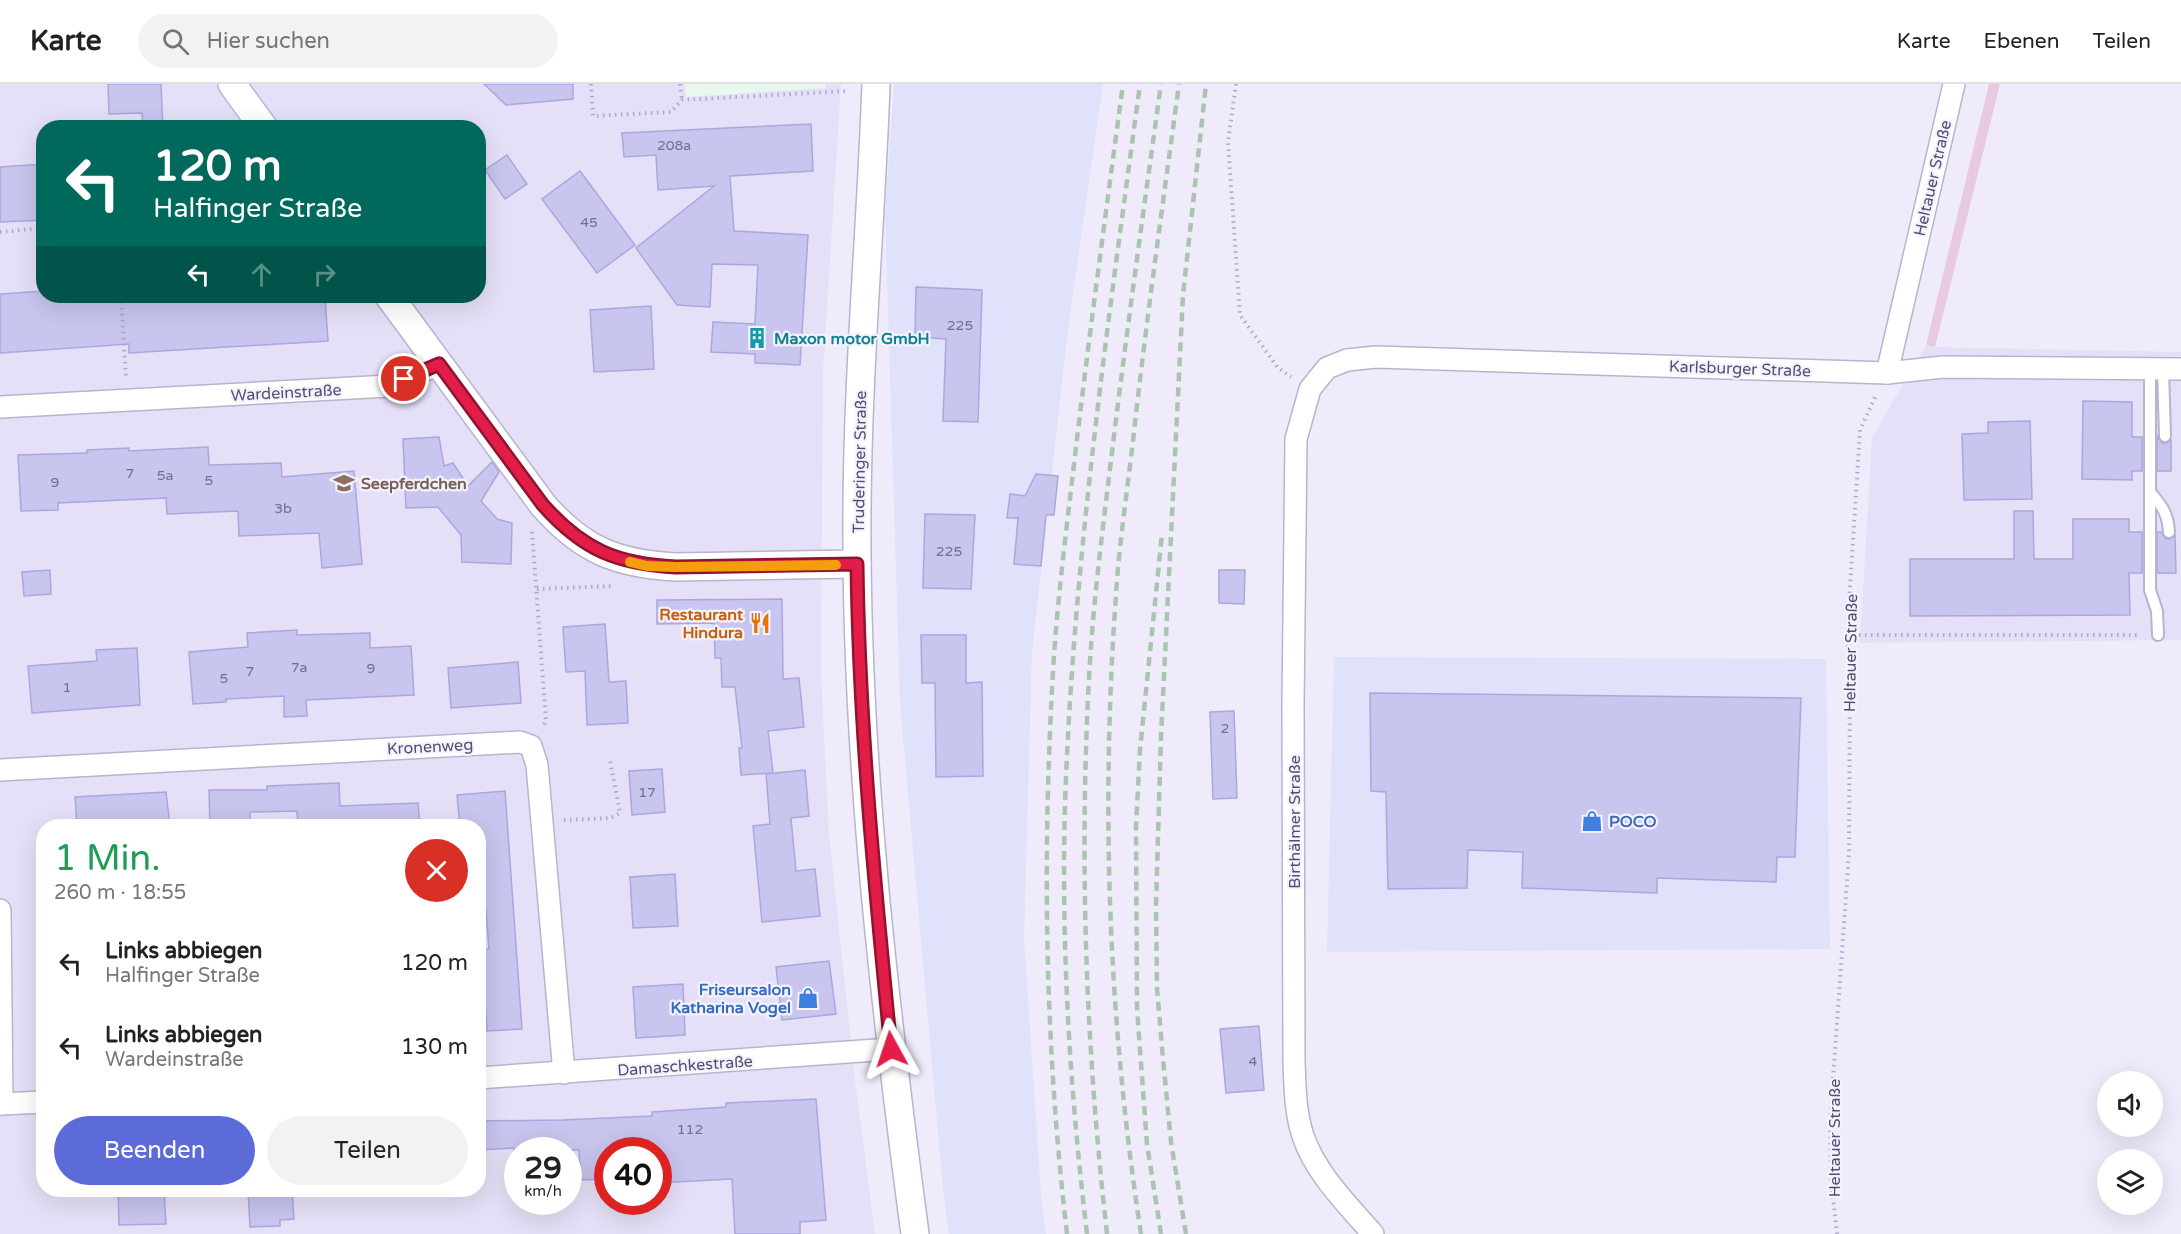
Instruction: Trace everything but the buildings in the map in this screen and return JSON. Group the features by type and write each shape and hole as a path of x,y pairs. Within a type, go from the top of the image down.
{"street":[{"path":"232,84 258,120"},
{"name":"Truderinger Straße","path":"876,84 857,505 861,688 869,814 891,1049 915,1234"},
{"name":"Heltauer Straße","path":"1887,373 1954,84"},
{"path":"394,303 543,505 556,520 590,548 622,561 647,566 857,564"},
{"name":"Karlsburger Straße","path":"1310,388 1327,368 1347,360 1376,357 1887,373 1943,367 2165,369"},
{"name":"Wardeinstraße","path":"0,407 389,386 439,364"},
{"name":"Birthälmer Straße","path":"1310,388 1296,439 1293,704 1296,1104 1304,1136 1325,1178 1373,1234"},
{"name":"Kronenweg","path":"0,770 520,742 531,746 537,765 564,1073"},
{"path":"0,910 1,1104 36,1102"},
{"name":"Damaschkestraße","path":"486,1078 891,1049"}],"lane":[{"path":"2164,436 2165,369"},
{"path":"2158,635 2157,611 2150,590 2151,493 2165,369"},
{"path":"2151,493 2165,509 2169,532"}],"path":[{"path":"591,84 593,116 670,112 682,100 848,91"},
{"path":"680,84 682,100"},
{"path":"1236,84 1228,142 1240,315 1278,368 1310,388"},
{"path":"0,232 36,229"},
{"path":"121,303 128,400"},
{"name":"Heltauer Straße","path":"1837,1234 1831,1179 1830,1122 1848,853 1850,677 1847,635 1860,430 1887,373"},
{"path":"538,734 546,721 532,521 543,505"},
{"path":"537,590 623,586"},
{"path":"1847,635 2158,635"},
{"path":"557,821 611,818 620,813 610,760"}],"shaded area":[{"path":"0,84 841,84 823,374 821,672 829,834 855,1080 875,1234 0,1234"},
{"path":"685,84 825,84 825,88 686,97"},
{"path":"894,84 1103,84 1068,329 1032,652 1024,939 1041,1195 1046,1234 949,1234 943,1190 900,703 885,213"},
{"path":"1989,84 2000,84 1935,347 1926,345"},
{"path":"1926,345 2181,352 2181,640 1860,643 1872,437"},
{"path":"1334,657 1826,659 1830,949 1327,952"}],"railway":[{"path":"1067,1234 1050,1024 1047,883 1050,742 1059,594 1123,84"},
{"path":"1087,1234 1068,1020 1064,912 1069,714 1084,534 1104,354 1140,84"},
{"path":"1107,1234 1094,1095 1086,956 1085,817 1089,678 1105,508 1161,84"},
{"path":"1141,1234 1130,1151 1114,985 1108,819 1109,735 1118,568 1149,307 1179,84"},
{"path":"1186,1234 1171,1142 1163,1059 1157,988 1156,905 1161,736 1183,295 1206,84"},
{"path":"1161,1234 1147,1144 1137,1009 1136,826 1140,750 1162,534"}],"slow traffic":[{"path":"630,562 647,566 676,567 836,565"}],"place":[{"name":"Maxon motor GmbH","path":"757,338"},
{"name":"Seepferdchen","path":"344,483"},
{"name":"Restaurant Hindura","path":"760,623"},
{"name":"POCO","path":"1592,821"},
{"name":"Friseursalon Katharina Vogel","path":"808,998"}],"route":[{"path":"404,379 439,364 543,505 556,520 590,548 622,561 647,566 857,564 861,688 869,814 891,1049"}]}
